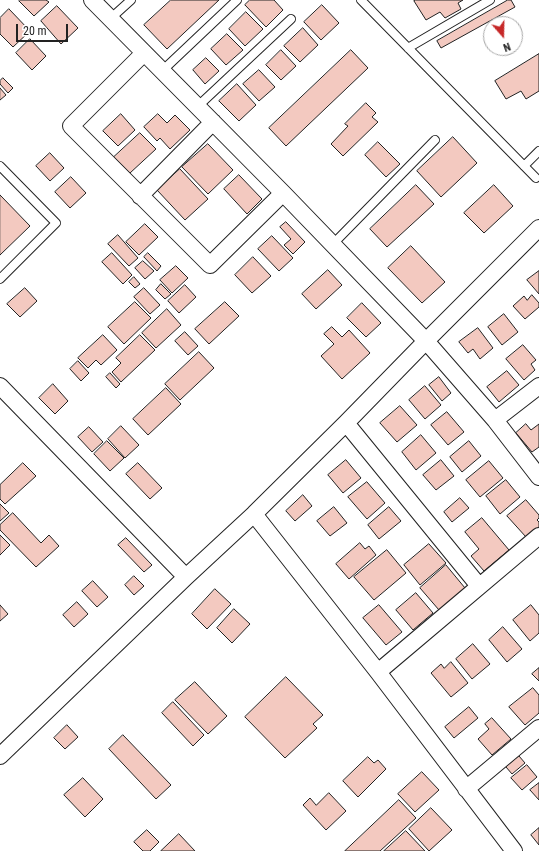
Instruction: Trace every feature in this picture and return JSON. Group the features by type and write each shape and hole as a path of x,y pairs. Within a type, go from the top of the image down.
{"street":[{"path":"92,0 333,244 426,341 495,420 539,477"},
{"path":"144,53 71,126 140,196 210,265 283,193"},
{"path":"140,196 213,122"},
{"path":"0,756 186,577 254,514 539,228"},
{"path":"0,386 186,577"},
{"path":"495,420 539,386"},
{"path":"346,423 479,586"},
{"path":"254,514 378,672 514,851"},
{"path":"378,672 539,536"},
{"path":"466,789 539,728"}],"lane":[{"path":"110,19 131,0"},
{"path":"162,71 237,0"},
{"path":"361,0 536,178"},
{"path":"408,48 490,0"},
{"path":"197,106 291,19"},
{"path":"333,244 435,140"},
{"path":"524,166 539,152"},
{"path":"0,166 56,223 0,279"}],"building":[{"path":"46,0 49,2 34,16 19,1"},
{"path":"171,0 219,0 167,49 144,25"},
{"path":"250,0 274,0 283,10 266,27 245,5"},
{"path":"463,0 458,3 461,9 445,18 440,12 426,20 414,1"},
{"path":"508,0 511,0 515,7 499,16 483,16 483,25 441,48 437,41"},
{"path":"322,5 339,23 321,40 304,22"},
{"path":"57,6 78,28 61,44 41,21"},
{"path":"9,9 30,31 13,47 0,34 0,18"},
{"path":"246,12 263,29 245,46 229,29"},
{"path":"303,28 318,45 300,62 284,46"},
{"path":"227,34 243,50 226,65 211,49"},
{"path":"30,39 46,56 32,70 16,53"},
{"path":"281,50 296,66 281,80 266,65"},
{"path":"351,50 368,68 286,146 269,128"},
{"path":"539,54 539,91 526,99 521,91 506,99 495,81"},
{"path":"206,58 219,71 205,84 193,70"},
{"path":"259,70 275,87 259,101 243,84"},
{"path":"3,78 13,88 8,93 0,84 0,81"},
{"path":"237,84 256,105 239,121 219,101"},
{"path":"0,88 6,95 0,100"},
{"path":"366,103 376,113 372,117 378,122 343,156 331,144 348,126 345,124"},
{"path":"121,114 135,130 118,146 103,131"},
{"path":"158,114 167,123 175,115 190,130 170,149 160,138 157,141 144,127"},
{"path":"140,133 156,149 130,173 114,157"},
{"path":"453,137 477,163 441,197 417,171"},
{"path":"378,142 400,164 386,177 365,155"},
{"path":"208,144 233,170 208,194 182,167"},
{"path":"50,153 64,168 50,181 36,166"},
{"path":"180,169 208,199 185,220 157,190"},
{"path":"239,175 262,199 247,214 224,189"},
{"path":"71,177 86,193 70,208 55,192"},
{"path":"416,185 434,204 387,247 370,229"},
{"path":"494,185 513,206 484,233 464,213"},
{"path":"0,195 30,226 0,255"},
{"path":"286,222 305,242 293,254 284,245 291,239 280,227"},
{"path":"145,224 158,237 139,255 126,242"},
{"path":"118,235 138,258 129,266 108,244"},
{"path":"272,236 293,258 279,271 258,249"},
{"path":"411,246 445,282 422,303 388,268"},
{"path":"112,253 132,275 123,284 102,262"},
{"path":"148,253 161,266 157,271 144,257"},
{"path":"253,257 271,276 252,293 235,275"},
{"path":"143,261 154,271 145,279 135,268"},
{"path":"176,266 188,278 172,293 160,280"},
{"path":"328,270 342,285 316,309 302,294"},
{"path":"539,271 539,294 527,280"},
{"path":"134,277 140,284 135,288 129,282"},
{"path":"161,284 171,294 165,299 156,290"},
{"path":"185,285 196,297 179,313 168,301"},
{"path":"25,288 37,301 20,317 7,304"},
{"path":"144,288 160,305 150,314 134,297"},
{"path":"532,295 539,303 539,307 525,319 513,306 524,296 527,300"},
{"path":"135,302 151,318 124,344 108,327"},
{"path":"225,302 239,316 209,344 195,329"},
{"path":"362,303 381,323 366,337 347,318"},
{"path":"167,309 181,325 156,348 142,333"},
{"path":"504,314 518,332 502,345 488,327"},
{"path":"332,327 342,337 349,330 370,353 342,379 321,356 334,344 324,334"},
{"path":"478,328 493,348 480,359 473,349 468,353 459,342"},
{"path":"185,332 198,346 188,355 175,341"},
{"path":"103,335 117,350 101,365 96,360 88,368 78,358"},
{"path":"140,335 155,350 121,382 112,372 121,363 116,358"},
{"path":"523,345 536,360 531,364 535,370 524,380 506,359"},
{"path":"199,352 214,368 180,400 165,384"},
{"path":"78,361 89,373 81,381 70,369"},
{"path":"507,371 519,385 499,402 487,387"},
{"path":"110,373 120,384 116,388 106,377"},
{"path":"439,377 451,393 442,401 429,385"},
{"path":"53,384 68,401 55,414 39,398"},
{"path":"425,386 441,405 425,419 409,400"},
{"path":"166,388 181,404 148,435 133,419"},
{"path":"400,406 417,425 397,442 380,423"},
{"path":"447,412 464,432 448,445 431,425"},
{"path":"526,424 531,430 539,424 539,447 532,452 516,433"},
{"path":"121,426 139,445 125,458 108,439"},
{"path":"89,427 103,442 92,452 78,437"},
{"path":"421,435 436,453 416,470 402,452"},
{"path":"107,441 124,458 110,471 94,454"},
{"path":"469,441 481,456 462,472 450,457"},
{"path":"346,460 361,478 343,493 328,475"},
{"path":"441,460 454,476 436,490 423,475"},
{"path":"489,461 503,478 480,497 466,480"},
{"path":"23,463 36,476 5,504 0,499 0,485"},
{"path":"138,463 162,488 150,499 126,474"},
{"path":"506,480 520,497 500,514 486,496"},
{"path":"367,482 385,503 367,519 348,497"},
{"path":"303,495 312,506 295,521 286,511"},
{"path":"460,498 469,508 452,522 444,512"},
{"path":"526,500 539,515 537,520 539,522 539,527 526,537 507,516"},
{"path":"0,504 9,513 0,521"},
{"path":"334,507 347,523 330,536 317,521"},
{"path":"389,507 401,521 379,539 368,525"},
{"path":"13,513 41,543 49,535 59,546 36,567 0,530 0,525"},
{"path":"482,518 509,550 484,571 471,556 479,549 465,532"},
{"path":"0,535 10,545 0,555"},
{"path":"126,538 152,565 144,572 118,545"},
{"path":"360,543 365,549 369,546 376,555 349,579 336,564"},
{"path":"429,544 446,563 420,585 404,565"},
{"path":"387,550 406,573 374,600 354,577"},
{"path":"446,565 465,588 439,610 420,588"},
{"path":"134,576 144,586 134,595 125,585"},
{"path":"93,581 108,597 97,607 82,591"},
{"path":"215,589 231,604 207,629 192,614"},
{"path":"416,593 433,613 413,630 396,610"},
{"path":"77,602 88,614 74,627 63,615"},
{"path":"0,605 8,614 0,621"},
{"path":"379,605 402,632 386,645 363,618"},
{"path":"531,605 539,615 539,633 530,641 513,620"},
{"path":"234,609 250,624 232,643 217,628"},
{"path":"503,627 522,649 507,662 489,640"},
{"path":"473,644 490,664 472,679 456,659"},
{"path":"451,662 468,683 451,697 431,673 441,664 444,668"},
{"path":"539,668 539,681 532,674"},
{"path":"286,677 323,715 313,724 317,728 285,758 245,717"},
{"path":"195,682 227,716 208,734 175,700"},
{"path":"533,688 539,695 539,713 525,725 509,707"},
{"path":"173,702 204,735 193,746 162,713"},
{"path":"469,707 478,718 454,738 445,727"},
{"path":"492,718 511,739 492,755 478,739 489,729 485,724"},
{"path":"67,725 78,737 65,749 54,738"},
{"path":"123,735 171,785 156,799 109,749"},
{"path":"519,756 525,763 512,774 506,767"},
{"path":"368,757 374,763 378,760 386,769 358,797 343,781"},
{"path":"527,765 537,777 522,790 511,778"},
{"path":"422,772 439,790 415,812 398,794"},
{"path":"83,778 103,799 85,817 64,795"},
{"path":"539,783 539,800 530,790"},
{"path":"329,793 346,811 326,830 303,805 310,798 316,805"},
{"path":"399,800 416,818 380,851 345,851"},
{"path":"431,808 452,830 429,851 409,829"},
{"path":"539,828 539,845 531,835"},
{"path":"147,830 159,842 150,851 143,851 134,842"},
{"path":"406,831 425,851 384,851"},
{"path":"179,834 195,851 161,851"}]}
